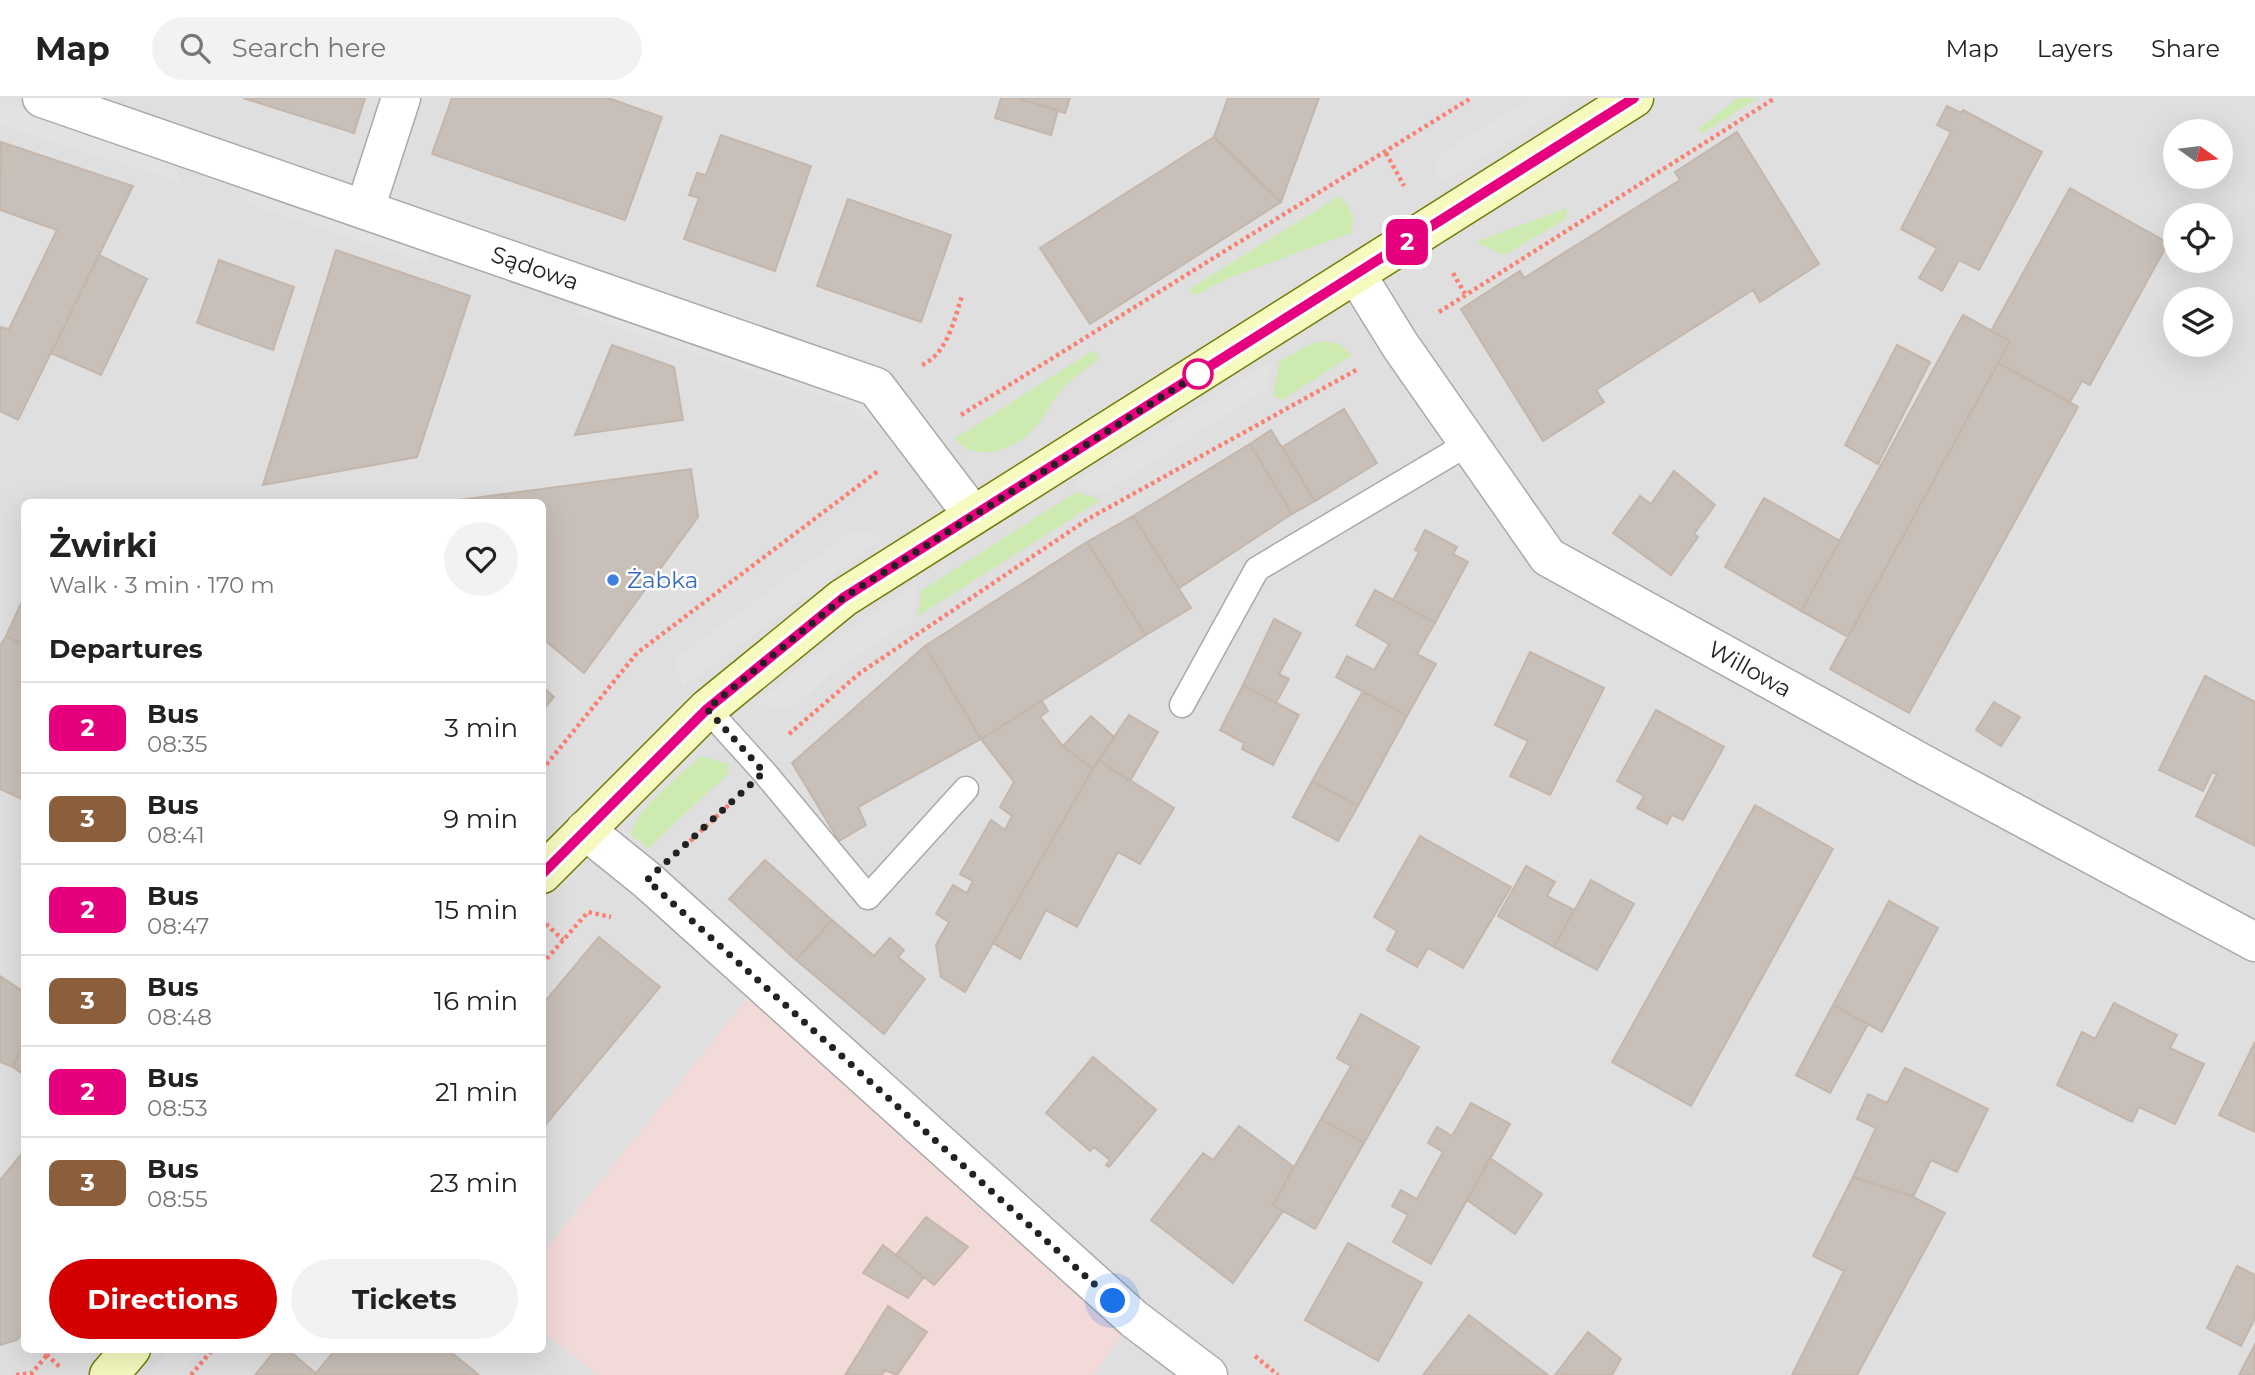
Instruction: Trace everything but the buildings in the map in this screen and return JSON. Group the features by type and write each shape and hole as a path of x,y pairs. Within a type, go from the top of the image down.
{"main road":[{"path":"546,870 707,709 843,598 1634,98"},
{"path":"109,1375 128,1353"}],"street":[{"name":"Sądowa","path":"42,98 876,387 973,515"},
{"path":"365,209 401,98"},
{"name":"Willowa","path":"1356,274 1400,345 1548,557 1921,763 2255,942"},
{"path":"585,830 647,880 1134,1319 1208,1375"}],"lane":[{"path":"1182,705 1257,569 1469,443"},
{"path":"707,709 764,772 868,897 966,789"}],"path":[{"path":"546,764 636,653 917,442 1471,98"},
{"path":"546,959 588,912 612,918 647,880 764,772 791,731 860,673 1088,519 1400,345 1442,309 1775,98"},
{"path":"546,925 563,940"},
{"path":"191,1375 210,1353"},
{"path":"16,1375 32,1373 47,1355 68,1375"}],"shaded area":[{"path":"0,98 2255,98 2255,1375 0,1375"},
{"path":"1530,98 1576,98 1442,183 1434,171 1438,156"},
{"path":"0,101 170,156 181,182 0,125"},
{"path":"256,186 421,241 430,264 243,202"},
{"path":"593,298 874,399 882,429 848,407 813,392 577,314"},
{"path":"1272,361 1266,389 1104,493 1073,485"},
{"path":"853,531 883,537 683,687 676,658"},
{"path":"918,583 911,620 844,664 790,709 755,704 828,644"},
{"path":"760,982 1134,1319 1093,1375 599,1375 546,1334 546,1249"},
{"path":"167,1353 199,1353 180,1375 148,1375"}],"green space":[{"path":"1738,98 1758,98 1701,134 1698,129"},
{"path":"1340,196 1353,217 1351,233 1229,278 1194,296 1189,289"},
{"path":"1567,208 1566,219 1504,255 1476,242"},
{"path":"1326,341 1341,345 1352,355 1282,400 1273,396 1279,362 1312,343"},
{"path":"1094,350 1099,359 1065,386 1043,418 1025,437 1001,450 989,452 965,447 954,439"},
{"path":"1076,492 1101,500 918,616 921,591"},
{"path":"701,756 728,764 729,773 648,848 631,835 634,825 650,803"}],"bus line":[{"name":"2","path":"546,870 707,709 843,598 1634,98"}],"place":[{"name":"Żabka","path":"613,580"}],"route":[{"path":"1113,1301 647,880 764,772 707,709 843,598 1198,374"}]}
